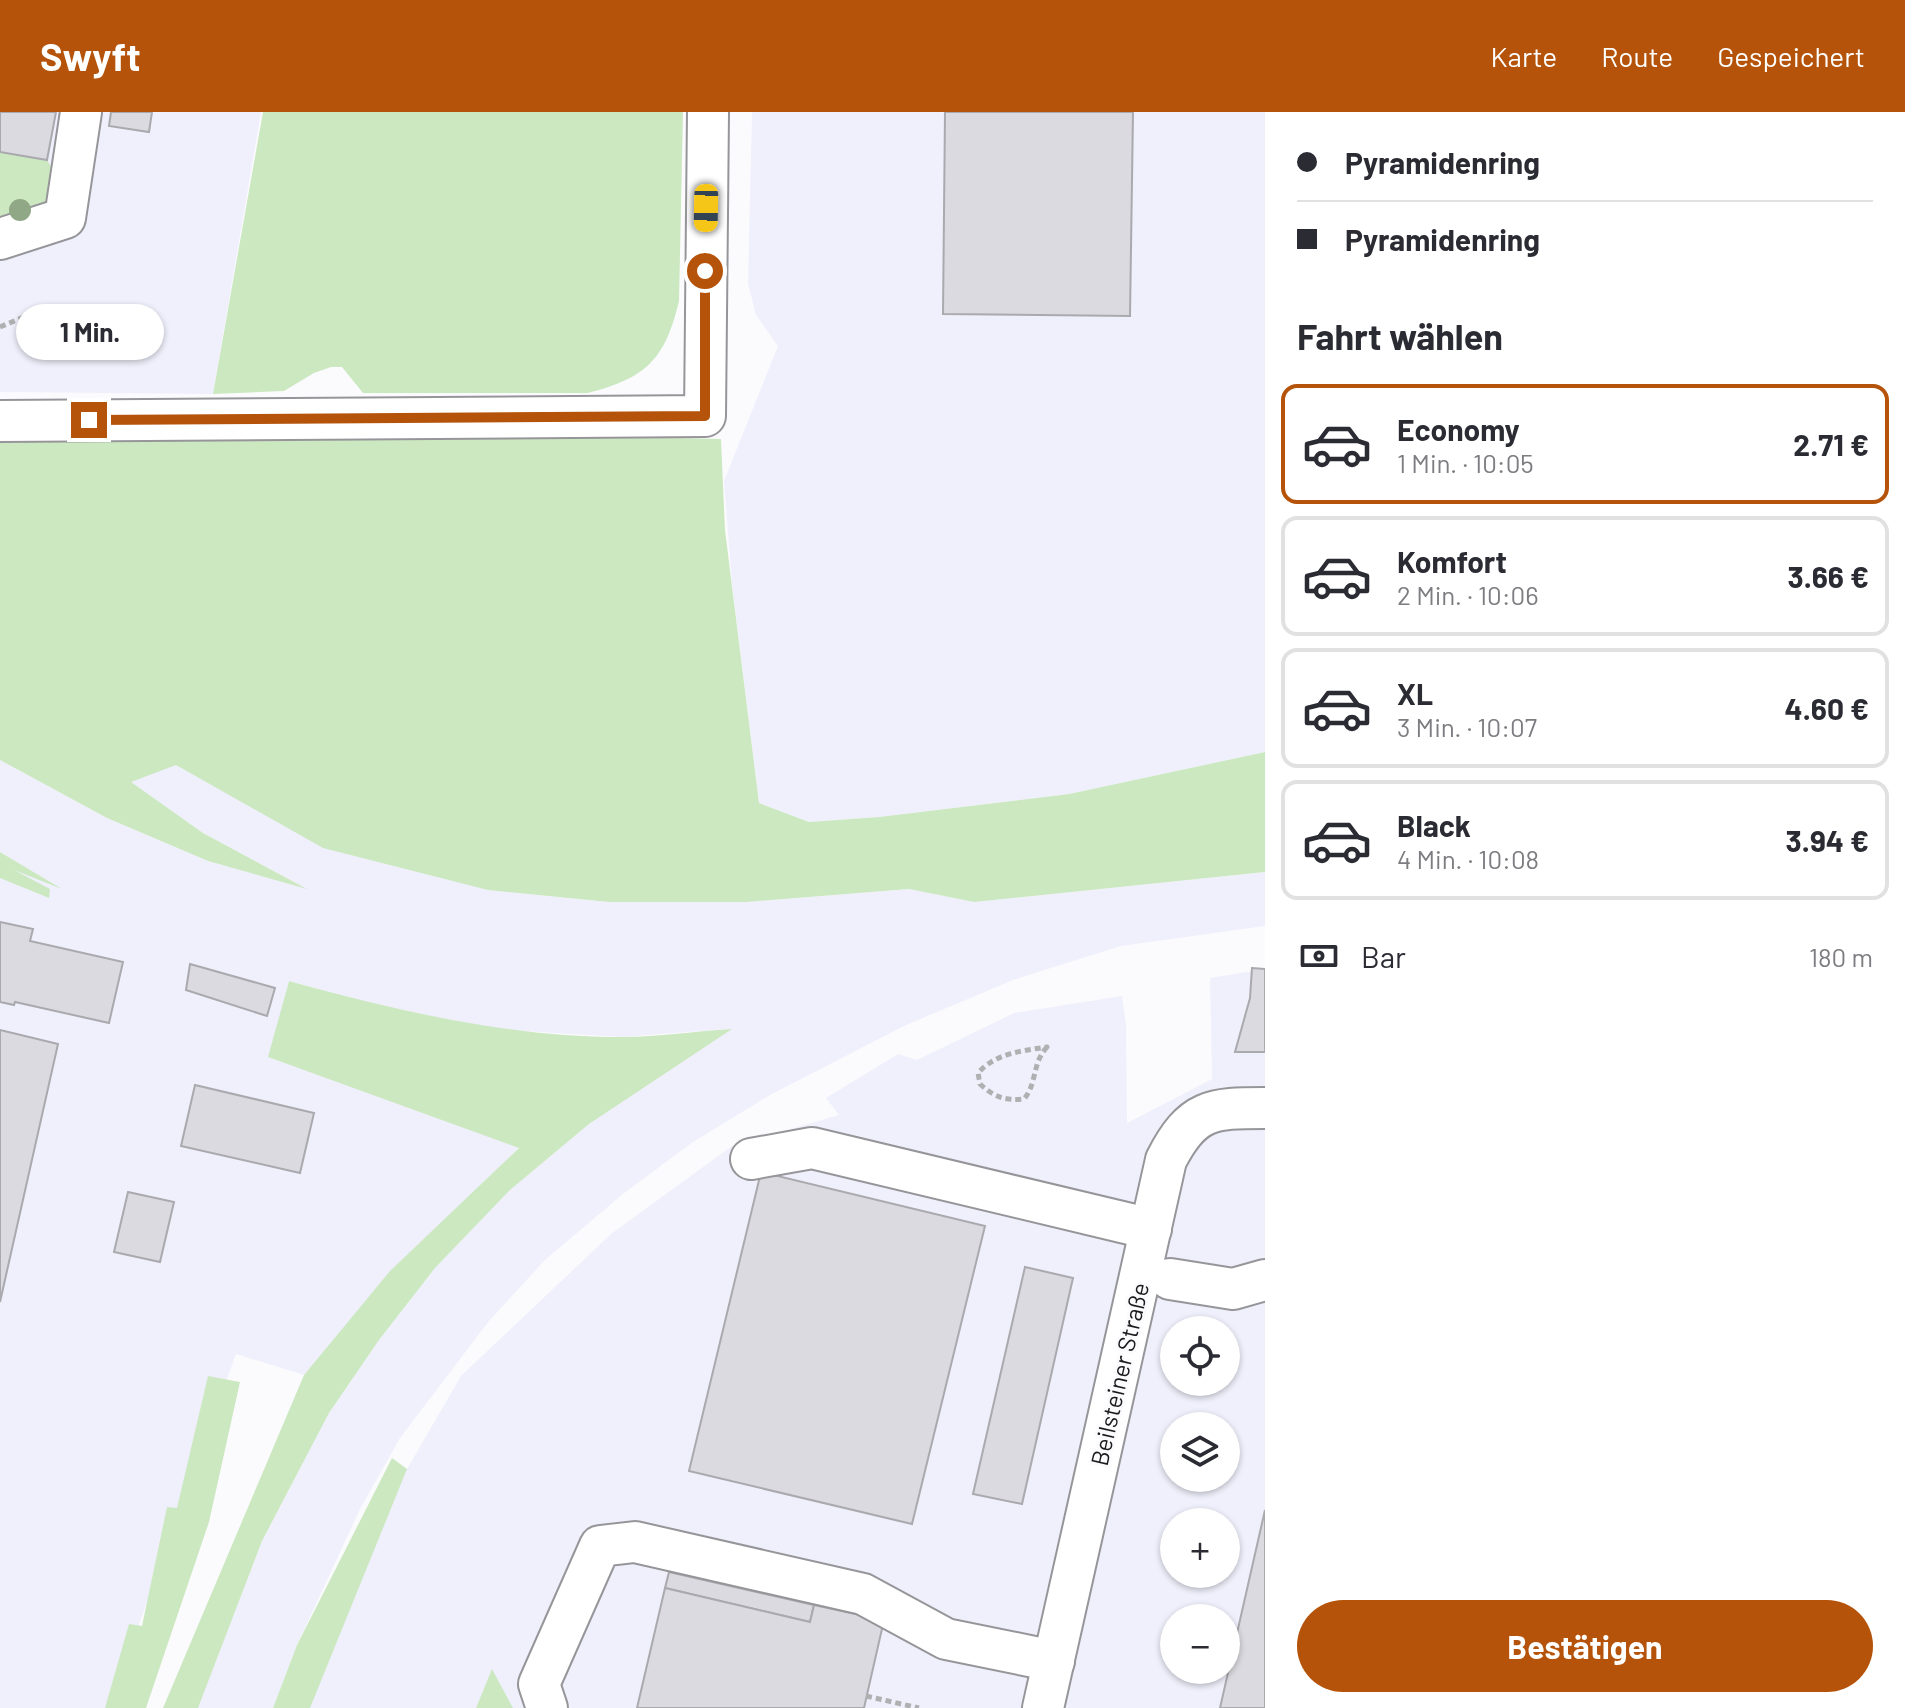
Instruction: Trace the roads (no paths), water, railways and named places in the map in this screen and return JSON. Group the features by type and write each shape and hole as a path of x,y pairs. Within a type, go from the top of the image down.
{"street":[{"path":"0,239 65,218 81,112"},
{"path":"0,421 705,416 708,112"},
{"name":"Beilsteiner Straße","path":"1043,1708 1166,1160 1181,1132 1203,1115 1229,1108 1265,1108"},
{"path":"751,1159 812,1148 1151,1229"},
{"path":"1170,1279 1249,1285"},
{"path":"547,1708 539,1684 600,1546 635,1542 863,1594 946,1639 1054,1661"}]}
